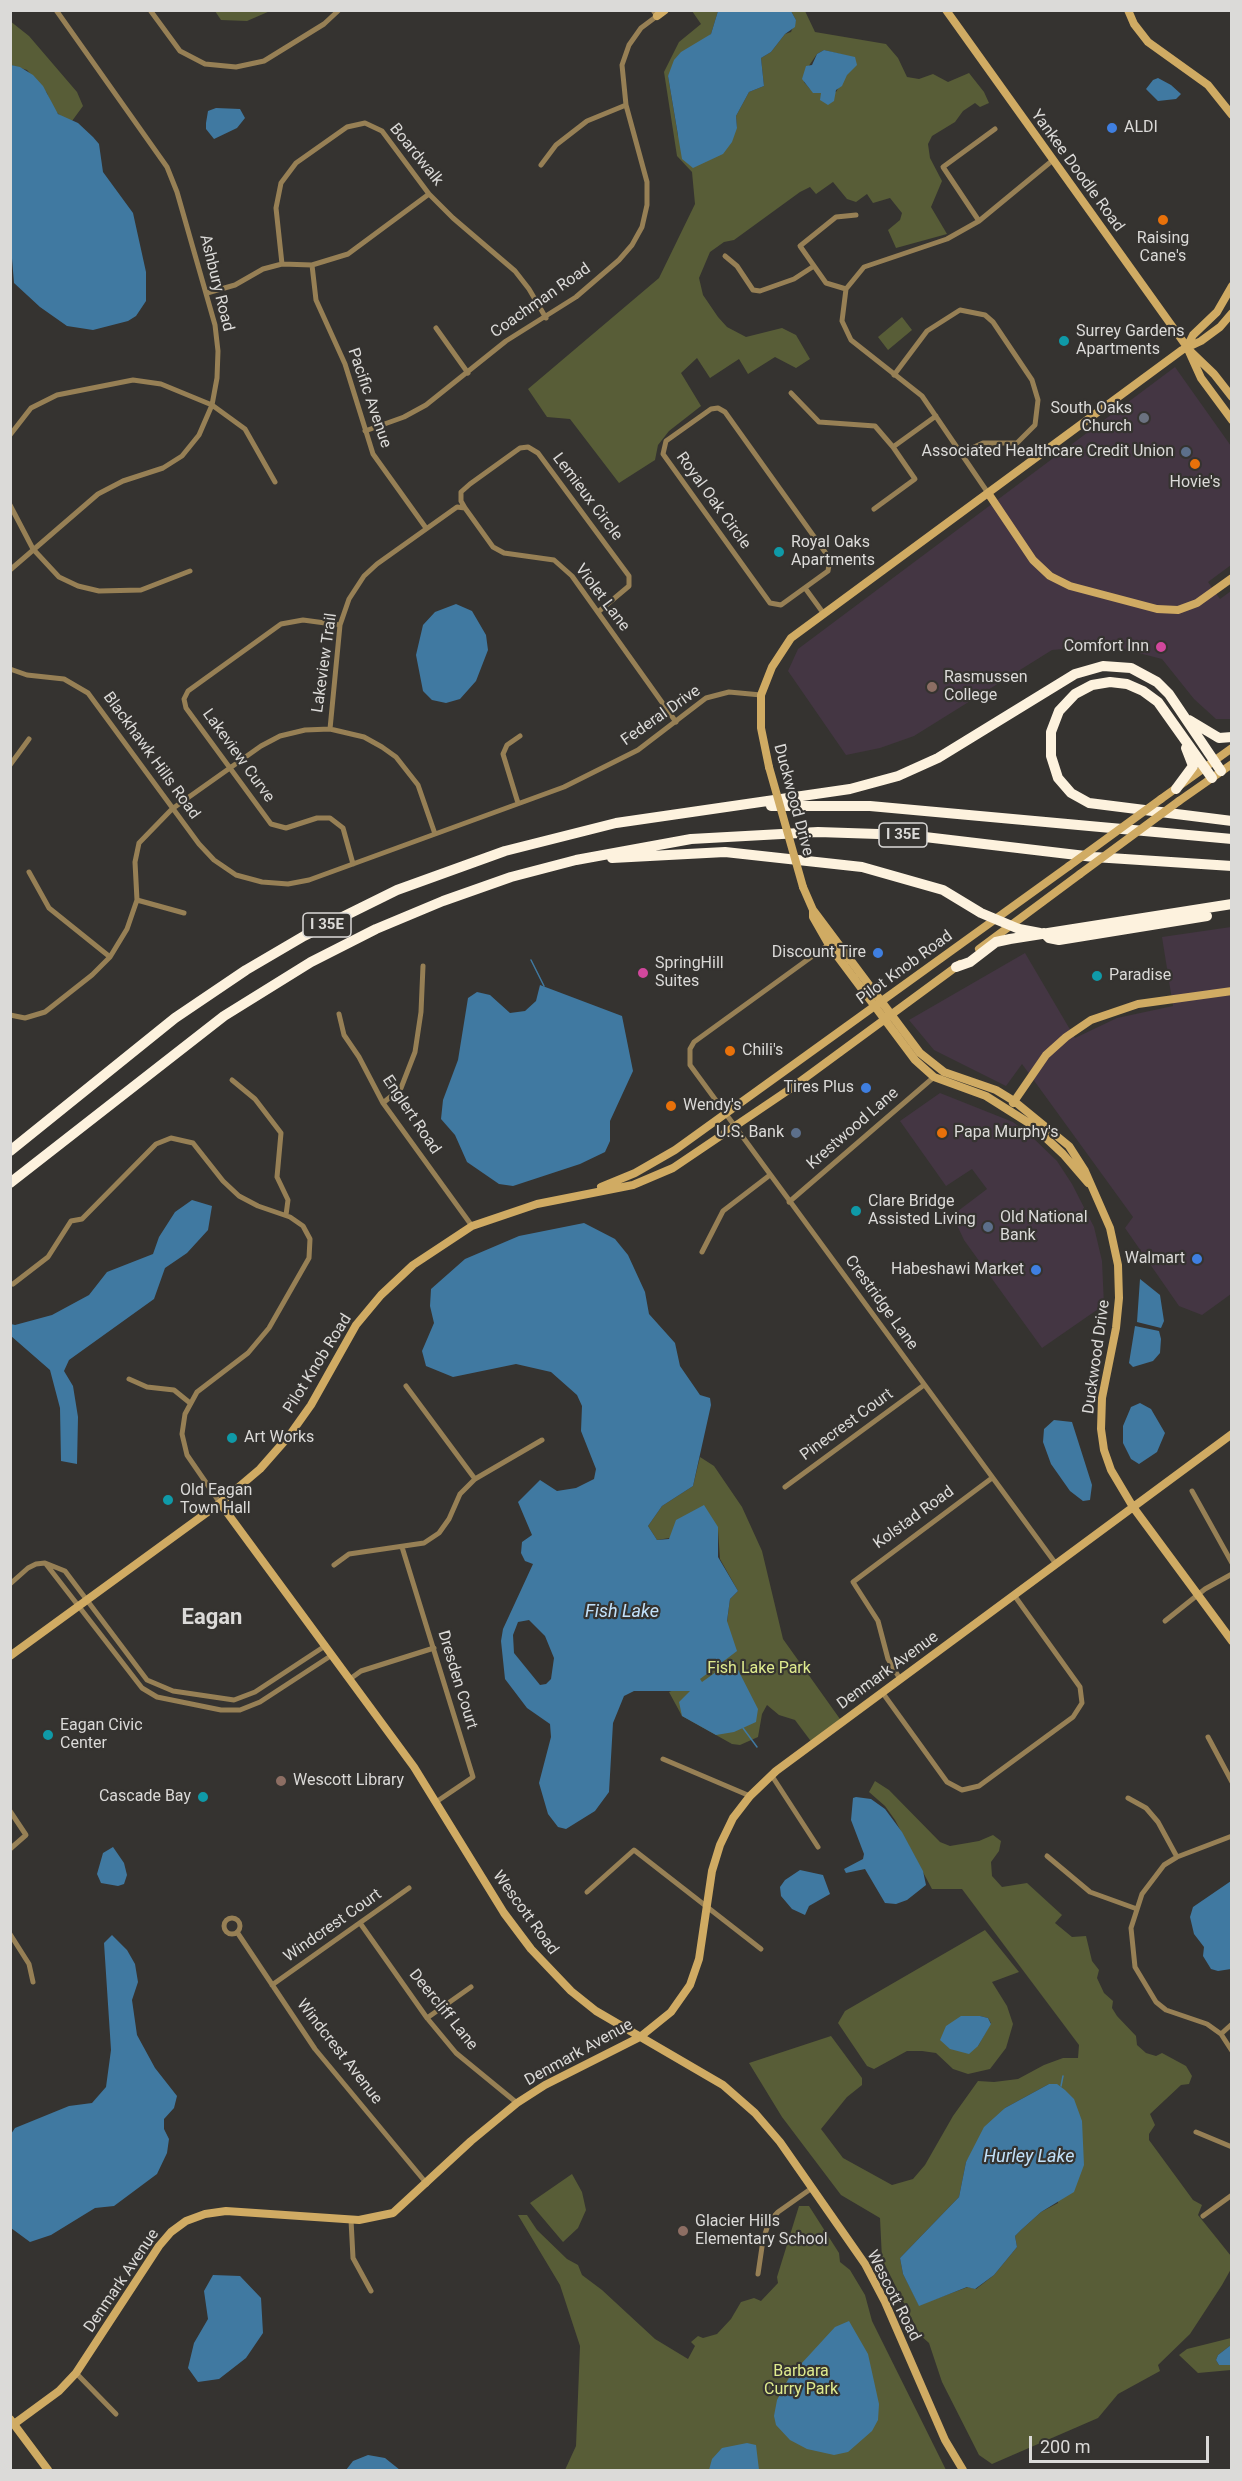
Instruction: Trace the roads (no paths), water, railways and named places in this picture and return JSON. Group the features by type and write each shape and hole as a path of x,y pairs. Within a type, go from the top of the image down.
{"highway":[{"path":"699,811 850,789 898,776 938,758 1075,674 1102,666 1131,668 1145,674 1169,694 1209,764"},
{"path":"1217,774 1180,734 1158,702 1143,690 1127,684 1110,682 1092,685 1075,694 1059,711 1051,732 1051,756 1059,778 1071,793 1089,803 1232,821"},
{"path":"1182,716 1220,738 1232,737"},
{"path":"1176,789 1193,766 1180,734"},
{"name":"I 35E","path":"10,1151 176,1018 246,970 304,936 398,891 505,851 616,823 699,811 791,805 870,806 1232,839"},
{"name":"I 35E","path":"10,1183 224,1015 311,962 376,929 443,901 511,877 576,860 692,839 818,832 908,836 1095,857 1232,866"},
{"path":"576,860 725,852 825,861 862,867 943,890 996,919 1059,940 1232,912"},
{"path":"956,967 970,962 996,942 1232,904"}],"street":[{"name":"Ashbury Road","path":"10,570 98,494 123,481 163,468 182,456 200,435 212,405 217,378 218,351 207,294 167,167 56,10"},
{"path":"150,10 180,51 205,64 236,67 264,62 324,24 339,10"},
{"name":"Coachman Road","path":"365,431 404,417 426,405 506,342 576,297 619,260 632,245 642,227 647,206 647,182 626,105 622,65 629,45 641,28 655,14 665,10"},
{"name":"Yankee Doodle Road","path":"946,10 1187,347 1214,374 1232,397"},
{"path":"1128,10 1134,24 1148,42 1208,85 1232,115"},
{"path":"541,165 555,145 588,121 626,105"},
{"name":"Boardwalk","path":"282,264 276,208 281,183 297,163 347,127 365,123 382,130 429,194 453,218 515,271 546,318"},
{"path":"979,221 943,166 995,129"},
{"path":"1053,160 979,221 947,239 864,267 846,289 842,321 851,340 922,396 1033,560 1050,576 1070,586 1157,609 1178,610 1197,603 1232,578"},
{"path":"207,294 235,285 263,269 282,264 312,265 348,254 429,194"},
{"path":"846,289 826,283 802,252 801,243 836,217 856,215"},
{"path":"725,256 737,266 753,290 760,291 794,279 814,266"},
{"name":"Pacific Avenue","path":"312,265 316,300 345,364 373,454 426,528"},
{"path":"1187,347 1193,335 1216,312 1232,286"},
{"path":"894,375 927,331 960,309 985,315 993,322 1032,380 1038,400 1035,425 1017,443 983,443 961,453"},
{"path":"761,695 772,667 791,638 1187,347 1201,341 1220,327 1232,313"},
{"path":"436,328 468,373"},
{"name":"Yankee Doodle Road","path":"1187,347 1201,378 1232,420"},
{"path":"10,435 19,420 43,400 57,395 133,380 161,384 212,405 244,429 275,482"},
{"path":"791,393 819,422 875,426 893,447 915,479 874,509"},
{"name":"Royal Oak Circle","path":"718,408 725,412 830,559 828,571 805,588 781,605 770,603 663,454 666,441 711,409 718,408"},
{"path":"893,447 936,416"},
{"name":"Lemieux Circle","path":"465,508 461,501 461,492 470,484 520,448 528,447 538,453 629,576 629,586 598,612"},
{"path":"10,505 33,549 59,577 99,591 141,590 190,571"},
{"path":"426,528 457,507 465,508"},
{"name":"Violet Lane","path":"465,508 493,547 504,553 554,560 572,576 676,722"},
{"name":"Lakeview Trail","path":"330,729 340,626 349,599 364,576 426,528"},
{"path":"805,588 824,614"},
{"name":"Lakeview Curve","path":"340,626 303,620 281,624 188,691 184,699 186,708 271,824 286,828 317,818 330,818 344,828 353,864"},
{"name":"Blackhawk Hills Road","path":"10,669 27,675 63,679 88,693 198,844"},
{"name":"Federal Drive","path":"198,844 214,860 236,875 262,882 288,884 309,880 564,787 638,750 706,698 729,692 761,695"},
{"name":"Duckwood Drive","path":"761,695 761,728 769,767 803,887 813,910 920,1053 940,1070 996,1090 1014,1101 1069,1146 1091,1186 1110,1228 1118,1265 1116,1328 1102,1398 1101,1429 1111,1470 1133,1507 1232,1641"},
{"path":"10,1016 25,1018 45,1012 92,975 110,957 127,929 137,900 135,862 139,843 172,809 229,768 280,736 305,730 330,729 364,737 396,757 418,785 435,834"},
{"path":"518,803 503,754 507,745 520,736"},
{"path":"10,765 29,739"},
{"name":"Pilot Knob Road","path":"585,1194 635,1173 675,1150 1232,748"},
{"name":"Pilot Knob Road","path":"10,1656 220,1503 260,1469 289,1436 310,1405 356,1325 381,1295 413,1265 472,1226 537,1204 633,1185 673,1168 891,1016 1010,924 1232,764"},
{"path":"29,872 49,908 110,957"},
{"path":"137,900 184,913"},
{"name":"Duckwood Drive","path":"813,910 813,917 874,1008 915,1060 934,1077 986,1096 1009,1109 1055,1146 1091,1186"},
{"name":"Crestridge Lane","path":"830,943 694,1042 688,1056 694,1071 734,1127 1056,1564"},
{"path":"383,1103 401,1088 415,1052 421,1012 423,966"},
{"path":"1009,1109 1046,1055 1066,1037 1091,1020 1138,1004 1232,991"},
{"name":"Englert Road","path":"339,1014 344,1035 359,1057 383,1103 472,1226"},
{"name":"Krestwood Lane","path":"789,1202 934,1077"},
{"path":"232,1080 255,1099 281,1133 277,1177 288,1200 286,1215"},
{"path":"13,1284 48,1257 71,1221 82,1219 156,1144 174,1137 190,1141 198,1147 223,1181 239,1196 300,1223 310,1239 306,1266 256,1345 202,1388 190,1403 182,1426 184,1448 220,1503"},
{"path":"702,1252 723,1211 770,1175"},
{"path":"129,1379 147,1387 174,1390 190,1403"},
{"name":"Pinecrest Court","path":"785,1487 924,1385"},
{"path":"406,1386 475,1479"},
{"name":"Denmark Avenue","path":"12,2424 59,2391 76,2373 159,2246 186,2221 205,2214 226,2211 351,2220 393,2213 471,2141 518,2103 545,2085 640,2037 671,2012 690,1985 699,1959 712,1871 720,1845 734,1818 750,1796 772,1776 882,1692 1232,1434"},
{"path":"334,1565 349,1554 424,1543 440,1533 460,1494 475,1479 542,1440"},
{"name":"Kolstad Road","path":"900,1679 888,1659 878,1621 853,1582 992,1478"},
{"path":"1192,1491 1232,1563"},
{"name":"Wescott Road","path":"220,1503 412,1765 504,1913 531,1949 571,1991 623,2029 699,2069 739,2099 780,2142 865,2264 885,2302 945,2440 963,2470"},
{"name":"Dresden Court","path":"402,1547 473,1777 436,1802"},
{"path":"45,1563 142,1688 157,1697 177,1703 221,1710 252,1706 332,1655"},
{"path":"10,1584 28,1568 45,1563 65,1571 147,1680 173,1691 234,1700 255,1692 325,1646"},
{"path":"1165,1621 1232,1574"},
{"path":"882,1692 947,1782 962,1790 979,1786 1070,1719 1082,1703 1080,1687 1014,1595"},
{"path":"350,1679 360,1671 434,1648"},
{"path":"1208,1737 1232,1782"},
{"path":"663,1759 750,1796"},
{"path":"772,1776 818,1847"},
{"path":"1128,1798 1146,1808 1152,1815 1177,1857"},
{"path":"10,1811 26,1835 10,1849"},
{"path":"1232,1836 1177,1857 1152,1877 1142,1894 1131,1928 1131,1948 1135,1967 1144,1986 1166,2010 1207,2024 1221,2034 1232,2051"},
{"path":"587,1892 634,1850 761,1949"},
{"path":"1047,1856 1090,1892 1137,1909"},
{"name":"Windcrest Court","path":"272,1985 409,1888"},
{"name":"Deercliff Lane","path":"360,1923 427,2018 456,2053 518,2103"},
{"name":"Windcrest Avenue","path":"237,1932 315,2049 427,2184"},
{"path":"10,1934 29,1964 33,1982"},
{"path":"427,2018 471,1987"},
{"path":"1221,2034 1232,2024"},
{"path":"1196,2132 1214,2142 1232,2147"},
{"path":"758,2274 763,2240 770,2222 778,2212 812,2188"},
{"path":"1203,2216 1232,2195"},
{"path":"351,2220 353,2258 371,2291"},
{"path":"76,2373 116,2414"},
{"path":"12,2424 48,2470"}],"water":[{"path":"718,11 791,11 796,20 795,27 785,34 771,52 761,58 764,86 749,92 736,116 737,128 732,142 723,154 693,168 682,159 668,76 674,60 681,52 711,34"},
{"path":"824,50 855,57 857,65 847,75 842,86 836,90 834,101 828,105 820,100 821,93 813,93 802,79 806,66 812,65 817,54"},
{"path":"11,65 20,67 33,75 43,86 58,114 78,123 99,144 103,172 133,213 146,272 146,301 136,316 128,321 93,330 67,326 40,307 14,283 10,234"},
{"path":"1158,78 1181,94 1176,99 1158,101 1146,89 1153,80"},
{"path":"216,108 240,109 245,118 237,128 214,139 206,129 206,123 208,111"},
{"path":"456,604 472,611 486,635 488,650 476,681 460,699 446,703 432,700 423,691 416,655 423,625 435,612"},
{"path":"540,985 622,1016 633,1071 610,1121 610,1141 605,1152 580,1164 513,1186 499,1184 467,1162 455,1135 441,1119 443,1100 458,1060 468,998 477,992 490,995 510,1013 525,1011 536,1001"},
{"path":"192,1200 212,1206 208,1230 187,1253 165,1268 154,1299 69,1360 64,1371 73,1386 78,1417 77,1464 61,1461 60,1408 50,1370 11,1336 11,1324 15,1325 52,1315 89,1295 107,1272 153,1254 159,1237 175,1212"},
{"name":"Fish Lake","path":"584,1223 615,1239 628,1255 645,1292 649,1314 675,1343 680,1366 700,1395 710,1398 711,1405 693,1486 662,1506 648,1526 657,1540 669,1539 676,1520 704,1505 718,1527 718,1557 738,1591 730,1599 727,1621 737,1651 700,1679 702,1682 733,1660 758,1709 756,1722 734,1732 716,1735 682,1716 679,1702 690,1691 634,1691 624,1696 613,1723 609,1792 595,1811 566,1829 558,1827 548,1814 539,1783 551,1737 550,1724 527,1708 505,1679 501,1641 503,1629 533,1564 525,1561 521,1553 522,1542 532,1535 518,1502 540,1480 557,1491 576,1488 594,1479 596,1469 581,1431 582,1406 577,1395 551,1372 516,1364 453,1377 426,1366 422,1351 434,1323 430,1306 431,1289 465,1259 519,1236","holes":["529,1620 545,1636 554,1658 551,1679 546,1684 540,1685 514,1653 513,1635 518,1622"]},
{"path":"1140,1279 1160,1295 1164,1321 1161,1328 1137,1322"},
{"path":"1135,1326 1159,1331 1161,1339 1160,1353 1153,1361 1133,1367 1129,1363"},
{"path":"1140,1403 1151,1409 1165,1433 1157,1452 1139,1464 1131,1459 1123,1443 1123,1426 1131,1407"},
{"path":"1054,1420 1072,1422 1092,1485 1090,1500 1083,1501 1070,1491 1051,1464 1043,1442 1044,1429"},
{"path":"853,1798 871,1799 885,1809 902,1832 923,1871 926,1885 907,1900 896,1904 885,1903 865,1869 846,1873 844,1869 863,1859 864,1854 851,1820"},
{"path":"113,1847 124,1863 127,1875 124,1884 118,1886 101,1883 97,1874 103,1853"},
{"path":"800,1870 823,1875 830,1894 809,1906 805,1915 792,1909 781,1896 780,1887 785,1880"},
{"path":"1231,1881 1231,1969 1218,1971 1211,1969 1203,1956 1204,1947 1194,1934 1190,1917 1193,1907"},
{"path":"112,1935 127,1950 135,1964 138,1982 132,2000 137,2035 155,2068 177,2096 174,2108 164,2119 164,2129 169,2139 167,2153 157,2174 114,2206 95,2208 51,2235 30,2242 11,2228 11,2134 15,2128 69,2106 92,2103 106,2087 111,2050 104,1943"},
{"path":"961,2016 988,2018 991,2024 978,2046 969,2054 950,2049 940,2040 946,2026"},
{"name":"Hurley Lake","path":"1049,2084 1057,2084 1074,2099 1082,2121 1084,2165 1074,2192 1041,2212 1021,2230 1015,2236 1017,2247 994,2275 975,2289 967,2287 919,2306 903,2274 900,2258 959,2197 966,2162 984,2127 1005,2108"},
{"path":"213,2275 240,2276 261,2298 263,2333 246,2358 219,2379 198,2382 188,2368 194,2343 208,2319 204,2291"},
{"path":"849,2321 868,2354 879,2404 878,2420 872,2431 848,2452 834,2455 807,2449 790,2440 776,2425 774,2416 777,2400 790,2376 835,2327"},
{"path":"1231,2345 1231,2365 1219,2365 1216,2360 1218,2355"},
{"path":"747,2443 756,2445 759,2470 709,2470 712,2459 722,2448"},
{"path":"368,2455 385,2458 400,2470 346,2470 353,2461"}],"waterway":[{"path":"531,960 544,986"},
{"path":"743,1728 757,1747"},
{"path":"1061,2086 1063,2076"}],"place":[{"name":"ALDI","path":"1112,128"},
{"name":"Raising Cane's","path":"1163,220"},
{"name":"Surrey Gardens Apartments","path":"1064,341"},
{"name":"South Oaks Church","path":"1144,418"},
{"name":"Associated Healthcare Credit Union","path":"1186,452"},
{"name":"Hovie's","path":"1195,464"},
{"name":"Royal Oaks Apartments","path":"779,552"},
{"name":"Comfort Inn","path":"1161,647"},
{"name":"Rasmussen College","path":"932,687"},
{"name":"Discount Tire","path":"878,953"},
{"name":"SpringHill Suites","path":"643,973"},
{"name":"Paradise","path":"1097,976"},
{"name":"Chili's","path":"730,1051"},
{"name":"Tires Plus","path":"866,1088"},
{"name":"Wendy's","path":"671,1106"},
{"name":"U.S. Bank","path":"796,1133"},
{"name":"Papa Murphy's","path":"942,1133"},
{"name":"Clare Bridge Assisted Living","path":"856,1211"},
{"name":"Old National Bank","path":"988,1227"},
{"name":"Walmart","path":"1197,1259"},
{"name":"Habeshawi Market","path":"1036,1270"},
{"name":"Art Works","path":"232,1438"},
{"name":"Old Eagan Town Hall","path":"168,1500"},
{"name":"Eagan Civic Center","path":"48,1735"},
{"name":"Wescott Library","path":"281,1781"},
{"name":"Cascade Bay","path":"203,1797"},
{"name":"Glacier Hills Elementary School","path":"683,2231"}],"district":[{"name":"Eagan","path":"212,1618"}],"park label":[{"name":"Fish Lake Park","path":"759,1669"},
{"name":"Barbara Curry Park","path":"801,2381"}]}
